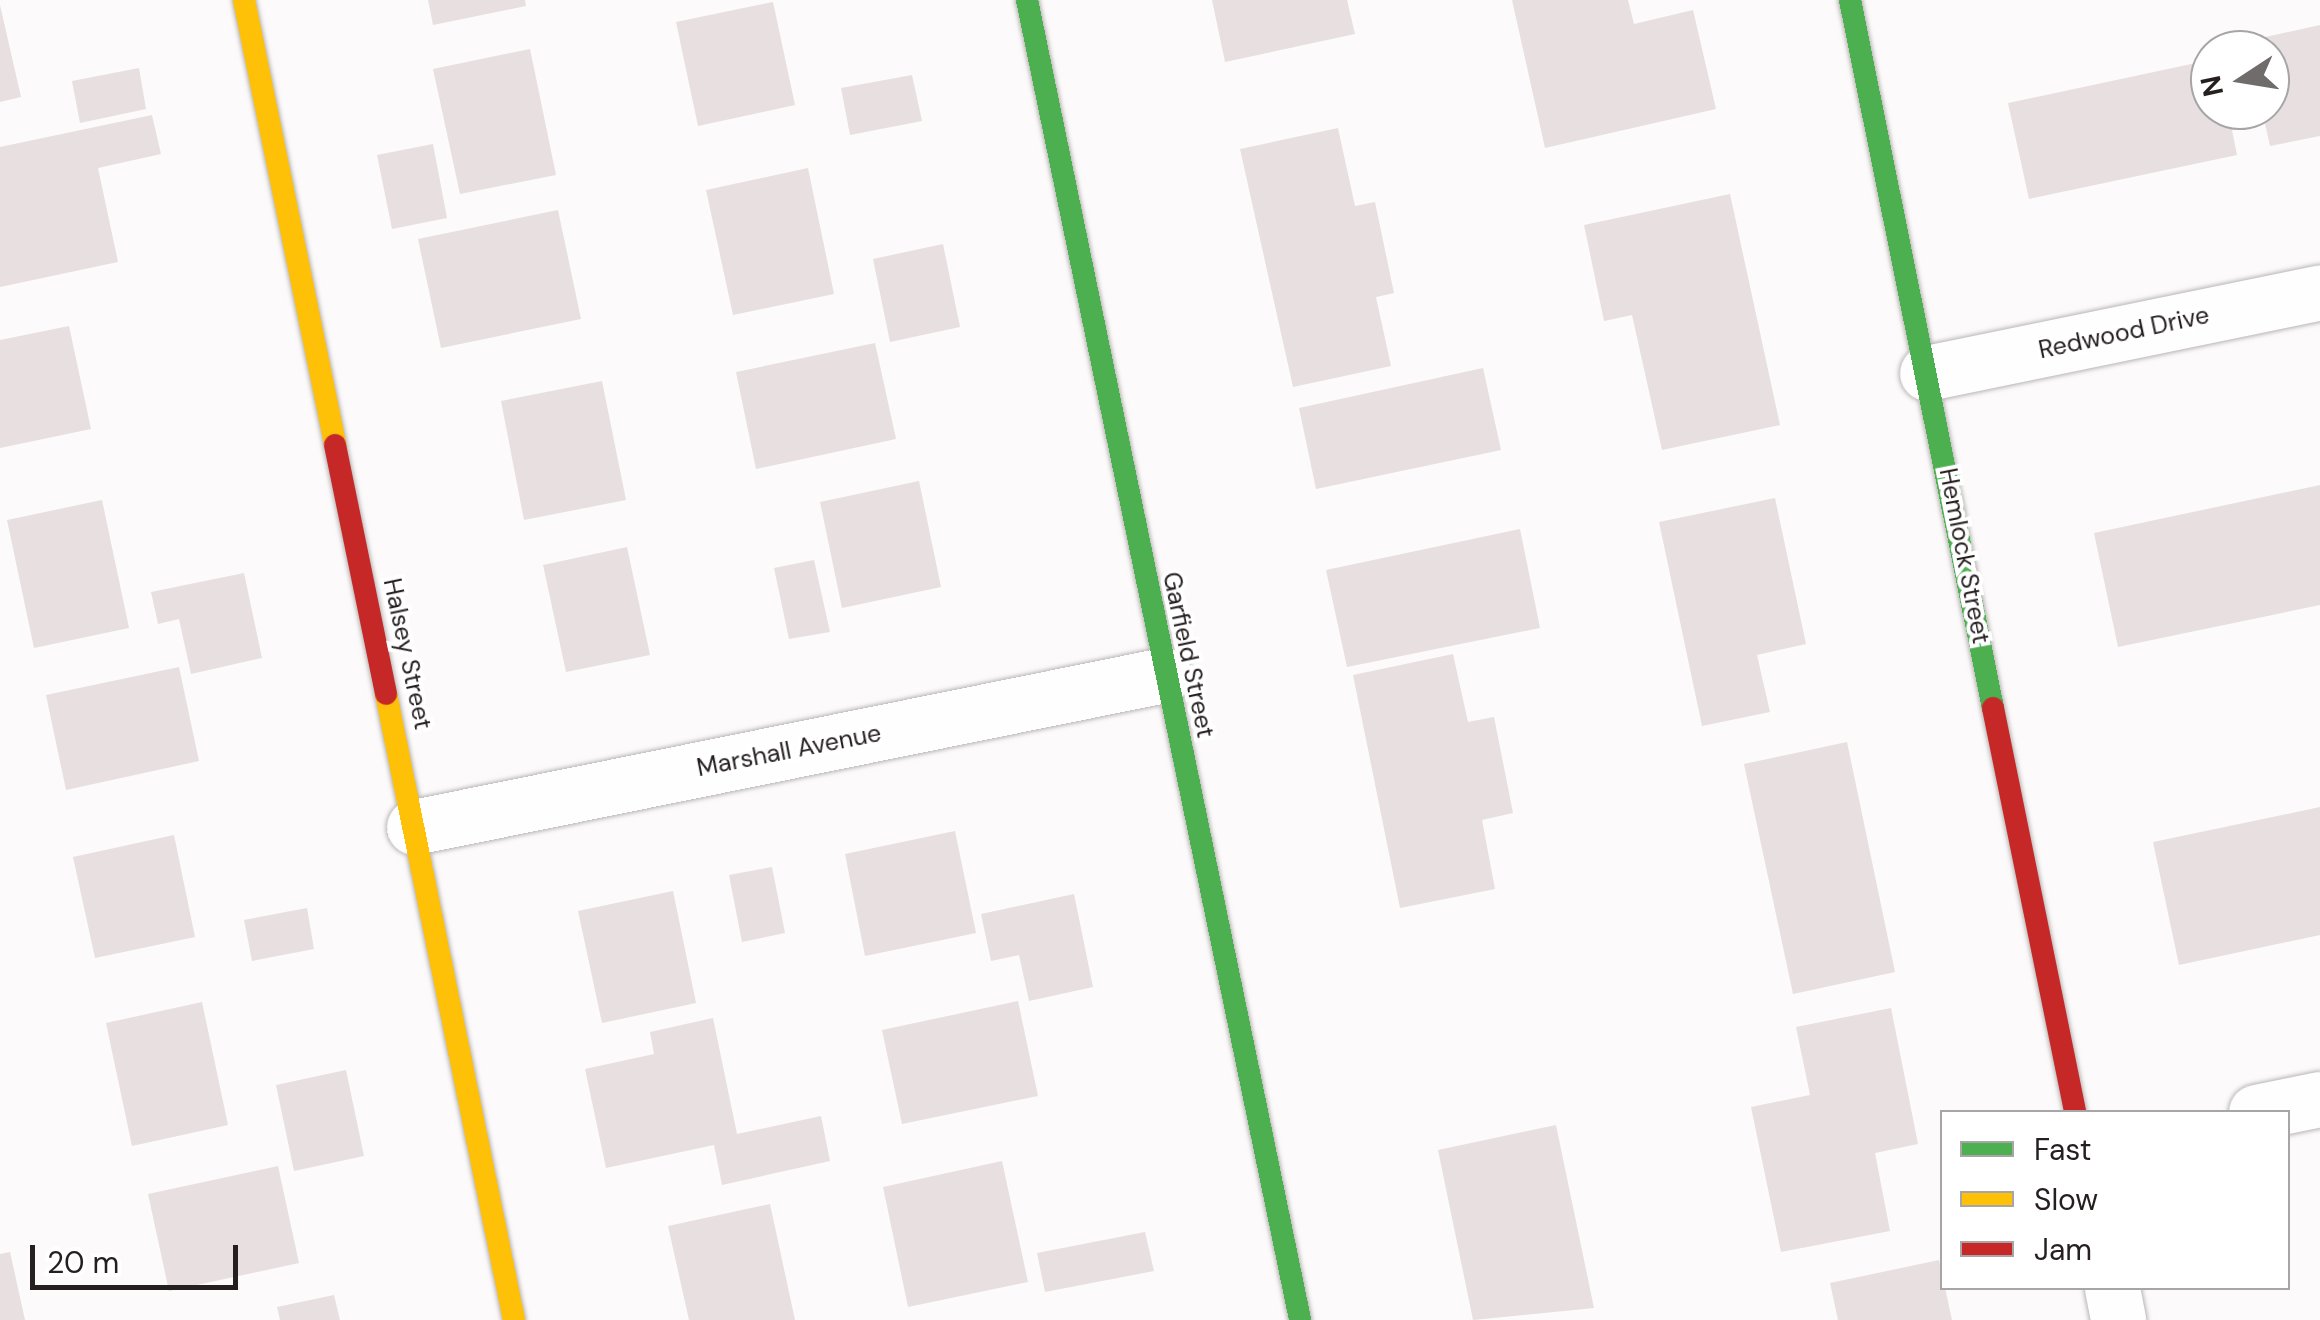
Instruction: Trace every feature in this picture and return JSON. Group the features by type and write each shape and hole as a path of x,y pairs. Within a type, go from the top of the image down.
{"street":[{"name":"Halsey Street","path":"244,0 514,1320"},
{"name":"Garfield Street","path":"1027,0 1300,1320"},
{"name":"Hemlock Street","path":"1850,0 2076,1110"},
{"name":"Redwood Drive","path":"1927,373 2320,292"},
{"name":"Marshall Avenue","path":"414,827 1164,676"},
{"path":"2267,1110 2320,1100"},
{"path":"2112,1290 2118,1320"}],"building":[{"path":"428,0 525,0 526,6 433,25"},
{"path":"1212,0 1347,0 1355,34 1225,62"},
{"path":"1512,0 1628,0 1634,24 1693,10 1716,109 1545,148"},
{"path":"773,2 795,105 698,126 676,22"},
{"path":"0,5 21,97 0,102"},
{"path":"2320,25 2320,136 2270,146 2266,130 2290,130 2290,32"},
{"path":"530,49 556,175 460,194 433,69"},
{"path":"2190,64 2190,130 2232,130 2237,155 2029,199 2008,103"},
{"path":"139,68 146,109 80,123 72,81"},
{"path":"912,75 922,121 850,135 841,88"},
{"path":"152,115 161,154 98,168 118,262 0,287 0,147"},
{"path":"1338,128 1355,206 1375,202 1394,293 1376,297 1391,366 1293,387 1240,149"},
{"path":"433,144 447,218 392,229 377,155"},
{"path":"808,168 834,294 733,315 706,190"},
{"path":"1730,194 1780,425 1662,450 1632,315 1604,321 1584,225"},
{"path":"558,210 581,319 441,348 418,239"},
{"path":"943,244 960,327 890,342 873,259"},
{"path":"69,326 91,429 0,448 0,340"},
{"path":"875,343 896,439 756,469 736,372"},
{"path":"1483,368 1501,450 1316,489 1299,408"},
{"path":"602,381 626,500 524,520 501,401"},
{"path":"919,481 941,587 842,608 820,502"},
{"path":"2320,485 2320,605 2118,647 2094,533"},
{"path":"1775,498 1806,644 1757,655 1770,712 1702,726 1659,522"},
{"path":"102,500 129,628 34,648 7,520"},
{"path":"1520,529 1540,628 1347,667 1326,570"},
{"path":"627,547 650,655 566,672 543,565"},
{"path":"814,560 830,632 789,639 774,568"},
{"path":"244,573 262,658 191,674 179,619 158,624 151,592"},
{"path":"1453,654 1468,722 1494,717 1513,813 1482,820 1495,889 1400,908 1353,675"},
{"path":"179,667 199,761 66,790 46,695"},
{"path":"1847,742 1895,972 1793,994 1744,764"},
{"path":"2320,807 2320,935 2179,965 2153,842"},
{"path":"955,831 976,933 865,956 845,854"},
{"path":"174,835 195,937 95,958 73,857"},
{"path":"772,867 785,933 742,942 729,875"},
{"path":"673,891 696,1003 602,1023 578,911"},
{"path":"1074,894 1093,987 1029,1001 1019,955 991,961 981,914"},
{"path":"307,908 314,949 252,961 244,920"},
{"path":"1018,1001 1038,1096 902,1124 882,1030"},
{"path":"202,1002 228,1125 132,1146 106,1023"},
{"path":"1891,1008 1918,1144 1875,1153 1890,1231 1781,1252 1751,1107 1810,1095 1796,1027"},
{"path":"713,1018 737,1134 821,1116 830,1161 722,1185 714,1145 606,1168 585,1069 654,1054 650,1032"},
{"path":"346,1070 364,1156 294,1171 276,1085"},
{"path":"1556,1125 1594,1308 1473,1320 1438,1150"},
{"path":"1002,1161 1028,1282 908,1307 883,1187"},
{"path":"278,1166 299,1263 169,1291 148,1194"},
{"path":"770,1204 795,1320 689,1320 668,1226"},
{"path":"1145,1232 1154,1271 1045,1292 1037,1253"},
{"path":"10,1252 25,1320 0,1320 0,1254"},
{"path":"1939,1260 1940,1290 1946,1290 1952,1320 1838,1320 1830,1283"},
{"path":"334,1295 340,1320 280,1320 277,1307"}],"traffic: fast":[{"path":"1027,0 1300,1320"},
{"path":"1850,0 1993,708"}],"traffic: slow":[{"path":"244,0 335,445"},
{"path":"386,694 514,1320"}],"traffic: jam":[{"path":"335,445 386,694"},
{"path":"1993,708 2075,1110"}]}
